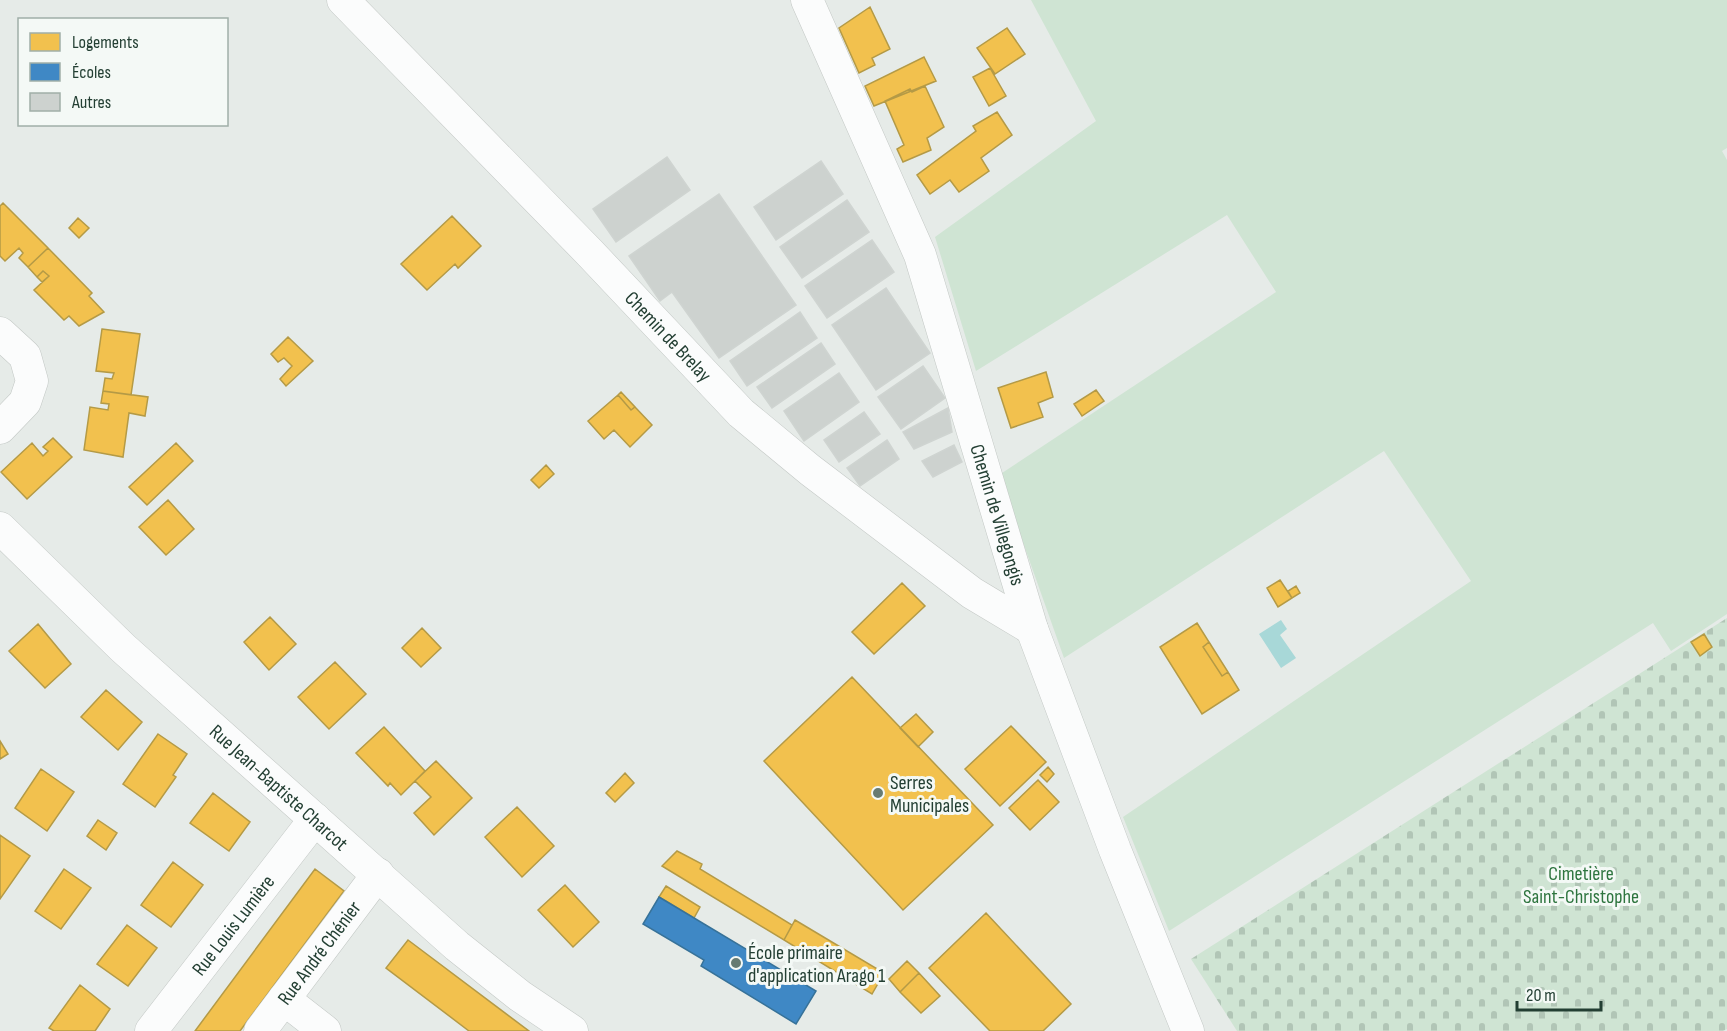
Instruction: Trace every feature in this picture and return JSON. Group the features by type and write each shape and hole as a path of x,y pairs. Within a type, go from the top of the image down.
{"street":[{"name":"Chemin de Brelay","path":"343,0 590,253 741,413 810,470 972,593 1032,629"},
{"name":"Chemin de Villegongis","path":"807,0 920,255 1032,629 1115,850 1188,1031"},
{"path":"0,333 25,356 32,381 25,402 0,428"},
{"name":"Rue Jean-Baptiste Charcot","path":"0,528 123,648 475,960 520,996 572,1031"},
{"name":"Rue Louis Lumière","path":"151,1031 315,819"},
{"name":"Rue André Chénier","path":"260,1031 378,874"},
{"path":"284,999 325,1031"}],"green space":[{"path":"1031,0 1727,0 1727,148 1722,151 1727,160 1727,614 1671,651 1653,623 1169,931 1123,817 1471,581 1384,451 1064,658 999,475 1276,292 1227,215 976,371 935,237 1096,121"},
{"name":"Cimetière Saint-Christophe","path":"1727,618 1727,1029 1723,1031 1237,1031 1191,959"}],"water":[{"path":"1281,620 1287,629 1280,635 1296,658 1281,668 1259,634"}],"building: Logements":[{"path":"870,7 890,49 872,58 875,65 859,73 839,28"},
{"path":"1007,28 1025,54 995,74 977,48"},
{"path":"924,57 936,81 874,106 865,86"},
{"path":"990,68 1006,96 989,106 973,77"},
{"path":"925,86 944,127 927,138 931,150 903,162 897,149 904,145 885,101 910,89 912,92"},
{"path":"997,112 1012,135 981,158 989,171 959,192 950,180 930,194 917,175 976,131 973,126"},
{"path":"3,203 48,248 28,267 19,258 23,253 19,248 5,261 0,256 0,206"},
{"path":"452,216 481,246 458,268 455,264 427,290 401,264"},
{"path":"78,218 89,228 79,238 69,228"},
{"path":"48,248 92,293 89,296 104,312 79,326 69,316 64,320 34,290 49,276 43,271 37,277 28,267"},
{"path":"43,271 49,276 42,282 37,277"},
{"path":"102,329 140,334 131,395 103,391 105,378 112,379 114,373 96,371"},
{"path":"288,337 313,361 286,386 280,379 292,366 284,358 278,362 271,354"},
{"path":"1046,372 1053,397 1038,403 1043,417 1011,428 998,388"},
{"path":"1096,390 1104,401 1082,416 1074,404"},
{"path":"103,391 148,397 145,416 129,413 123,457 84,450 90,407 108,410 109,404 101,403"},
{"path":"621,392 635,407 631,410 618,395"},
{"path":"618,395 631,410 635,407 652,425 630,447 614,430 604,439 588,421"},
{"path":"53,438 72,457 27,499 1,472 32,443 43,456 48,451 43,447"},
{"path":"176,443 193,461 147,505 129,487"},
{"path":"546,465 554,474 539,488 531,480"},
{"path":"168,500 194,529 166,555 139,527"},
{"path":"1280,580 1292,598 1278,607 1267,588"},
{"path":"902,583 925,606 874,654 852,632"},
{"path":"1296,586 1300,593 1292,598 1288,591"},
{"path":"270,617 296,644 269,670 244,642"},
{"path":"1197,623 1209,642 1203,647 1222,676 1228,672 1239,690 1202,714 1160,647"},
{"path":"38,624 71,664 45,688 9,651"},
{"path":"422,628 441,648 421,667 402,648"},
{"path":"1704,634 1712,647 1700,656 1691,642"},
{"path":"1209,642 1228,672 1222,676 1203,647"},
{"path":"335,662 366,694 329,729 298,697"},
{"name":"Serres Municipales","path":"852,677 993,825 903,910 764,761"},
{"path":"106,690 142,722 118,750 81,717"},
{"path":"916,714 933,732 918,747 900,728"},
{"path":"1011,726 1046,762 1000,806 965,769"},
{"path":"384,727 425,771 401,795 390,783 388,786 356,753"},
{"path":"158,734 187,754 173,775 176,777 155,807 123,784"},
{"path":"0,741 8,754 0,759"},
{"path":"436,761 472,798 434,835 414,813 431,797 415,781"},
{"path":"1048,767 1054,774 1047,782 1040,775"},
{"path":"41,769 74,792 47,831 15,808"},
{"path":"625,773 634,783 615,802 606,793"},
{"path":"1038,780 1059,802 1030,830 1009,808"},
{"path":"213,793 250,822 229,851 190,823"},
{"path":"517,807 554,846 522,877 485,837"},
{"path":"98,820 117,833 106,850 87,836"},
{"path":"0,835 30,856 0,899"},
{"path":"677,851 702,864 700,869 792,925 784,940 662,866"},
{"path":"173,862 203,885 171,927 141,905"},
{"path":"64,869 91,888 61,929 35,911"},
{"path":"315,869 344,891 240,1031 195,1031"},
{"path":"565,885 599,922 573,947 538,910"},
{"path":"666,886 700,907 694,918 659,897"},
{"path":"986,913 1071,1004 1043,1031 990,1031 929,968"},
{"path":"795,920 884,973 872,994 784,940"},
{"path":"127,925 157,948 128,986 97,964"},
{"path":"408,940 529,1031 469,1031 386,968"},
{"path":"907,961 919,973 900,992 889,979"},
{"path":"919,973 940,996 921,1013 900,992"},
{"path":"80,985 110,1009 95,1031 54,1031 49,1028"}],"building: Écoles":[{"name":"École primaire d'application Arago 1","path":"659,897 816,991 796,1024 701,966 704,960 643,924"}],"building: Autres":[{"path":"667,157 690,190 616,242 593,209"},
{"path":"821,161 843,194 776,240 754,207"},
{"path":"719,194 796,305 719,358 672,292 660,301 629,256"},
{"path":"847,200 869,232 802,278 780,247"},
{"path":"872,240 894,272 827,318 805,286"},
{"path":"886,288 930,353 876,390 832,325"},
{"path":"800,312 817,338 747,386 730,361"},
{"path":"821,343 835,364 772,408 757,387"},
{"path":"923,366 945,398 901,429 878,397"},
{"path":"839,373 859,402 804,441 784,411"},
{"path":"948,408 952,432 914,449 903,432"},
{"path":"864,412 880,434 839,462 824,440"},
{"path":"887,440 899,459 860,486 847,468"},
{"path":"954,445 962,462 933,477 922,461"}],"place":[{"name":"Serres Municipales","path":"878,793"},
{"name":"École primaire d'application Arago 1","path":"736,963"}]}
